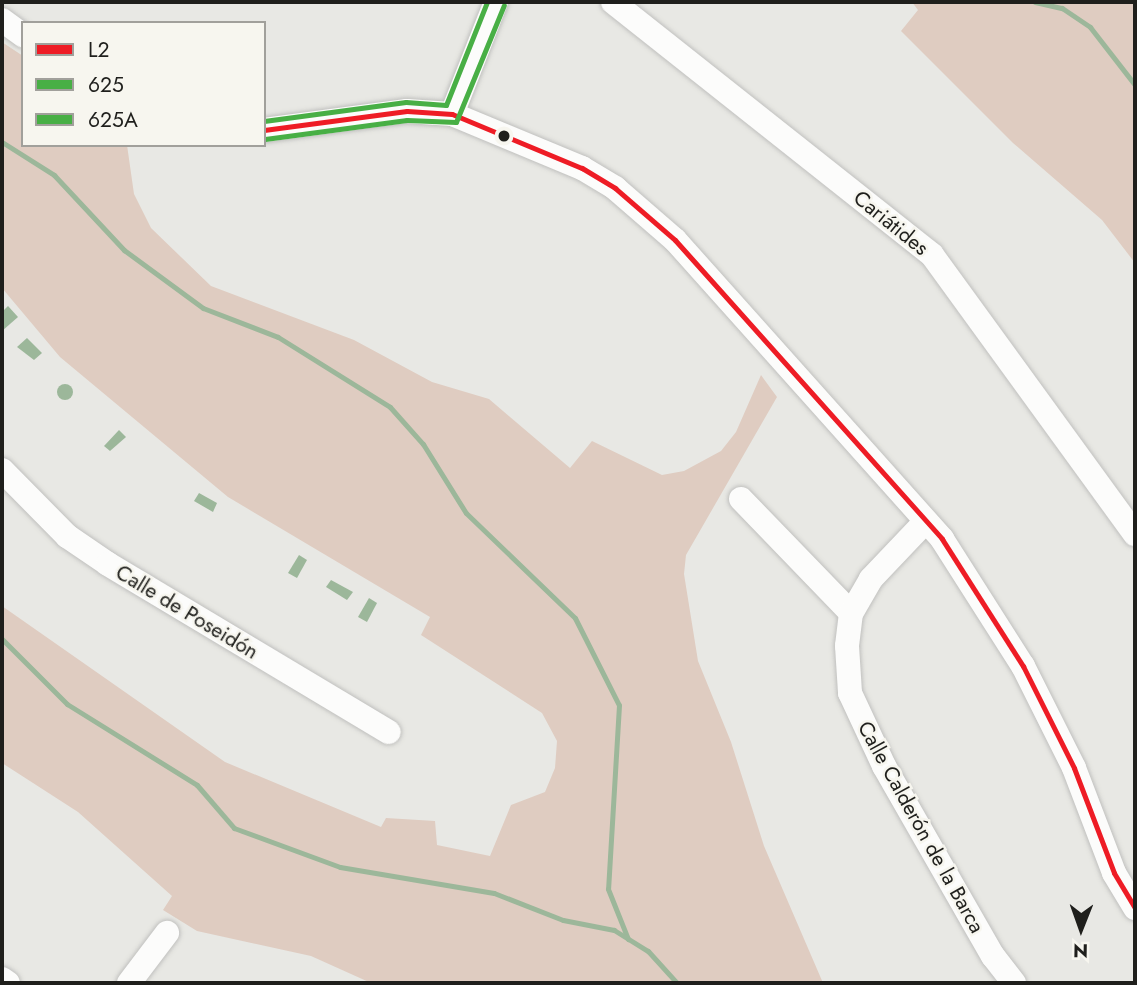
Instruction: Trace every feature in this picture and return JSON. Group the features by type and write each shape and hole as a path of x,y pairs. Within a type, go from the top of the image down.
{"street":[{"path":"452,114 496,2"},
{"name":"Cariátides","path":"613,2 932,255 1135,534"},
{"path":"2,20 21,34"},
{"path":"266,130 407,111 452,114 582,168 635,205 675,240 925,522 972,584 1023,666 1074,768 1114,873 1135,908"},
{"name":"Calle de Poseidón","path":"2,470 67,536 108,564 388,732"},
{"path":"741,499 851,613"},
{"name":"Calle Calderón de la Barca","path":"925,522 870,579 851,613 847,672 858,714 993,956 1014,983"},
{"path":"129,983 167,933"},
{"path":"2,979 8,983"}],"shaded area":[{"path":"912,2 1135,2 1135,263 1102,220 1013,143 901,31 918,10"},
{"path":"2,42 21,55 21,147 127,147 134,194 151,228 211,286 354,340 432,382 489,399 570,468 592,441 662,475 684,471 721,451 736,432 761,375 777,397 686,555 684,574 698,661 731,742 764,846 823,983 371,983 311,956 197,931 163,910 172,896 78,812 2,763 2,606 225,762 381,827 386,818 435,821 437,845 490,856 511,805 545,792 555,768 557,741 542,713 421,635 430,617 228,497 60,357 2,288"},
{"path":"8,306 18,317 2,331 2,312"},
{"path":"27,338 42,353 34,360 17,347"},
{"path":"62,384 68,384 73,392 71,398 62,400 57,395 57,389"},
{"path":"119,430 126,437 110,451 104,446"},
{"path":"199,493 217,503 213,512 194,501"},
{"path":"299,555 307,560 297,578 288,573"},
{"path":"331,580 353,592 347,600 326,587"},
{"path":"369,598 377,603 367,622 358,617"}],"waterway":[{"path":"1035,2 1062,8 1090,27 1135,85"},
{"path":"2,142 54,175 124,250 203,308 278,337 390,407 423,444 466,513 575,618 619,705 608,889 628,939"},
{"path":"2,639 67,704 197,785 234,828 340,867 494,893 563,920 614,930 648,951 677,983"}],"transit line":[{"name":"625A","path":"266,121 406,102 446,105 487,2"},
{"name":"625","path":"266,139 407,120 456,122 504,5"},
{"name":"L2","path":"266,130 407,111 452,114 582,168 615,188 675,240 942,539 1023,666 1074,768 1114,873 1135,908"}]}
